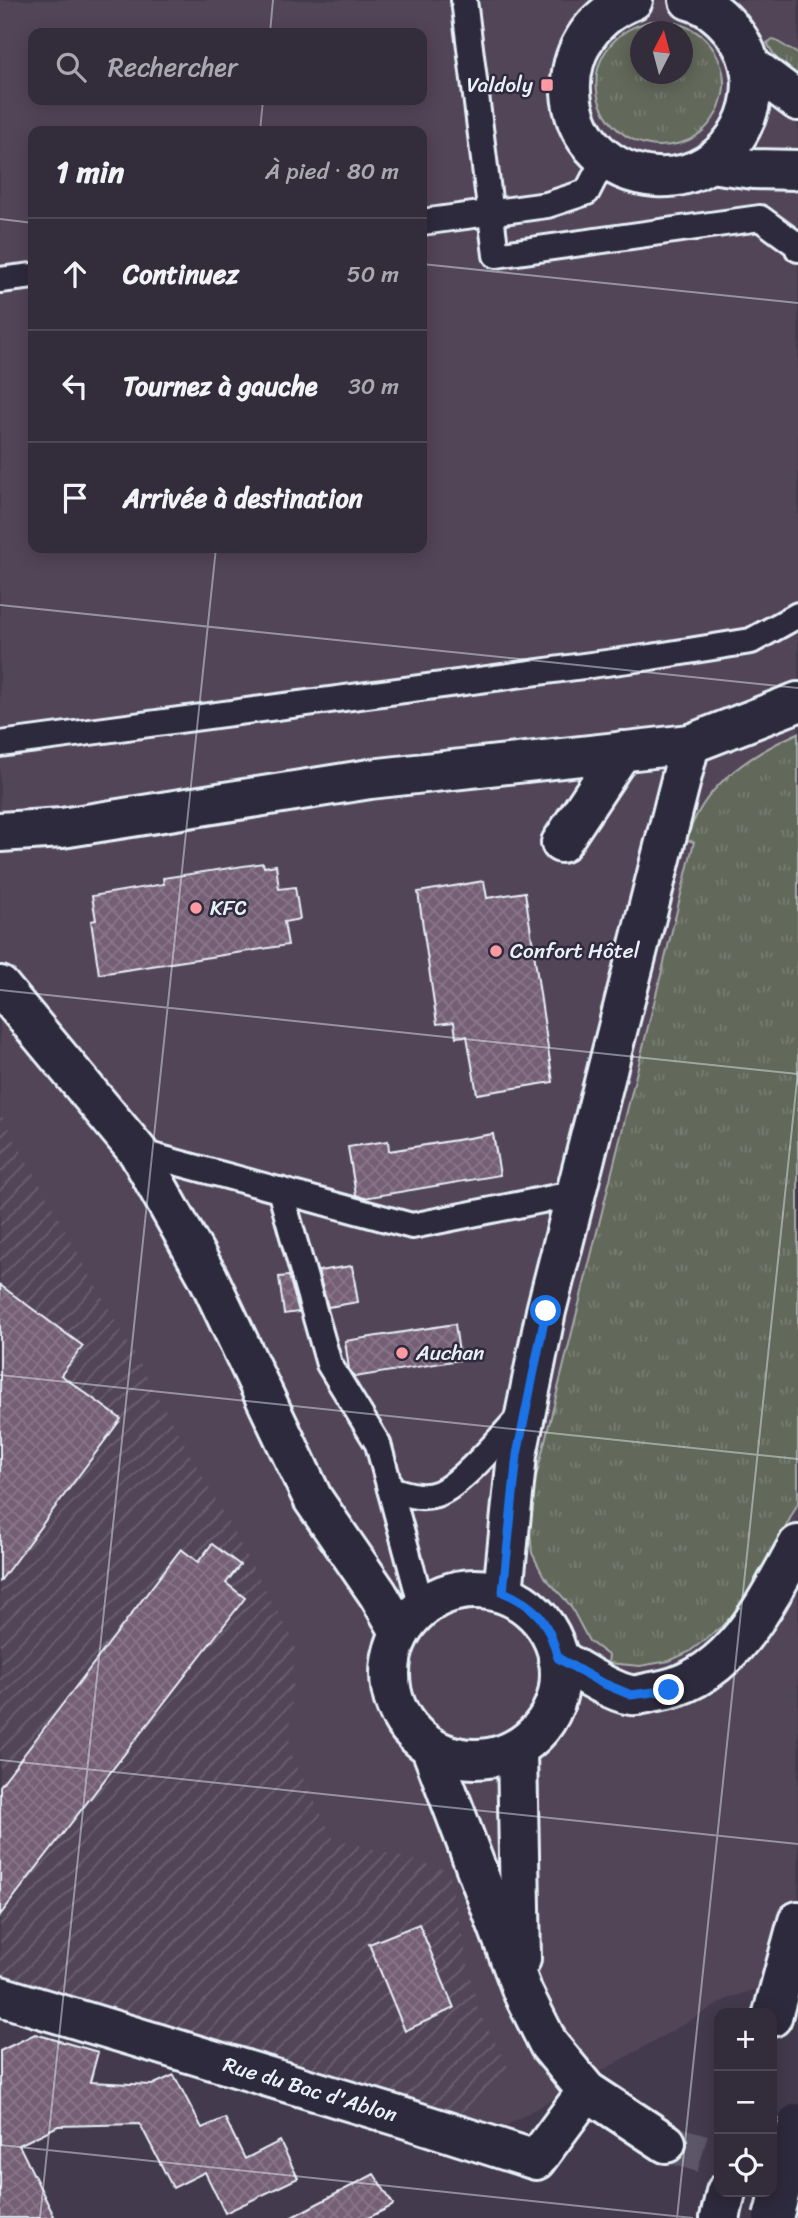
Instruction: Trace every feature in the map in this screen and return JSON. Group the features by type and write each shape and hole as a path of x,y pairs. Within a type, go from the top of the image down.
{"street":[{"path":"619,2 597,21 583,38 574,58 570,79 573,108 584,136 605,157 629,171 656,177 684,174 710,163 731,144 746,120 752,93 750,65 740,39 721,17 689,0"},
{"path":"750,65 798,101"},
{"path":"710,163 752,169 798,170"},
{"path":"0,832 62,828 370,779 690,744 798,702"},
{"path":"503,1592 517,1455 546,1311 690,744"},
{"path":"561,843 622,751"},
{"path":"0,860 62,828"},
{"path":"0,986 138,1152 208,1277 313,1499 378,1594 410,1617"},
{"path":"558,1658 600,1682 631,1695 669,1690 699,1677 734,1648 763,1607 798,1545"},
{"path":"432,1751 459,1760 490,1759 517,1750 536,1734 548,1718 560,1678 558,1658 552,1636 538,1614 521,1600 503,1592 477,1589 451,1591 410,1617 392,1649 391,1676 396,1699 403,1719 432,1751 523,1993 549,2045 587,2091 666,2143"},
{"path":"517,1750 519,1927 523,1993"},
{"path":"774,2008 798,1921"},
{"name":"Rue du Bac d'Ablon","path":"0,1996 536,2160 587,2091"},
{"path":"773,2218 798,2123"},
{"path":"720,2218 725,2197"}],"lane":[{"path":"464,0 496,255 760,218 797,245 798,249"},
{"path":"427,221 547,205 587,192 605,157"},
{"path":"0,280 28,277"},
{"path":"0,744 651,657 751,641 798,615"},
{"path":"138,1152 412,1226 577,1193"},
{"path":"280,1190 329,1364 378,1444 390,1489 410,1617"},
{"path":"390,1489 414,1497 439,1493 480,1460 526,1410"}],"shaded area":[{"path":"0,0 798,0 798,1975 729,1998 490,2135 0,1982"},
{"path":"0,1113 295,1643 289,1751 333,1838 448,1870 478,2010 511,2073 467,2113 251,2061 0,1994"}],"green space":[{"path":"630,29 630,84 693,84 693,30 712,47 721,66 724,87 716,113 702,132 681,143 657,146 636,141 619,130 606,115 598,96 597,76 603,56 621,35"},
{"path":"773,39 798,54 798,78 776,58 767,43"},
{"path":"798,733 798,1503 763,1571 734,1617 689,1652 669,1661 640,1666 608,1663 609,1656 589,1641 570,1605 543,1575 532,1553 529,1519 532,1493 694,842 687,840 704,804 730,774 762,751"}],"building":[{"name":"KFC","path":"263,863 264,867 276,865 279,889 295,887 300,919 284,922 288,945 99,974 91,921 96,920 92,896 164,884 163,878"},
{"path":"484,881 487,898 525,892 553,1082 477,1094 467,1036 456,1037 454,1022 437,1024 418,892"},
{"path":"493,1134 500,1175 364,1198 356,1195 348,1147 388,1141 389,1151"},
{"path":"352,1266 358,1302 328,1307 318,1271"},
{"path":"289,1276 299,1312 284,1314 279,1277"},
{"path":"0,1285 83,1346 61,1375 121,1419 0,1581"},
{"path":"455,1324 460,1360 355,1377 349,1369 345,1341"},
{"path":"212,1544 240,1565 226,1583 245,1598 0,1915 0,1786 181,1549 198,1562"},
{"path":"419,1924 454,2008 405,2031 369,1944"},
{"path":"35,2034 98,2052 90,2082 152,2085 174,2075 202,2128 225,2118 245,2159 280,2141 298,2178 225,2213 205,2172 173,2188 140,2124 58,2126 19,2145 55,2218 0,2218 0,2051"},
{"path":"374,2174 392,2206 368,2218 290,2218"}],"tunnel":[{"path":"666,2143 714,2157"}],"place":[{"name":"Valdoly","path":"547,85"},
{"name":"KFC","path":"196,908"},
{"name":"Confort Hôtel","path":"496,951"},
{"name":"Auchan","path":"402,1353"}],"route":[{"path":"546,1311 517,1455 503,1592 521,1600 538,1614 552,1636 558,1658 600,1682 631,1695 669,1690"}]}
